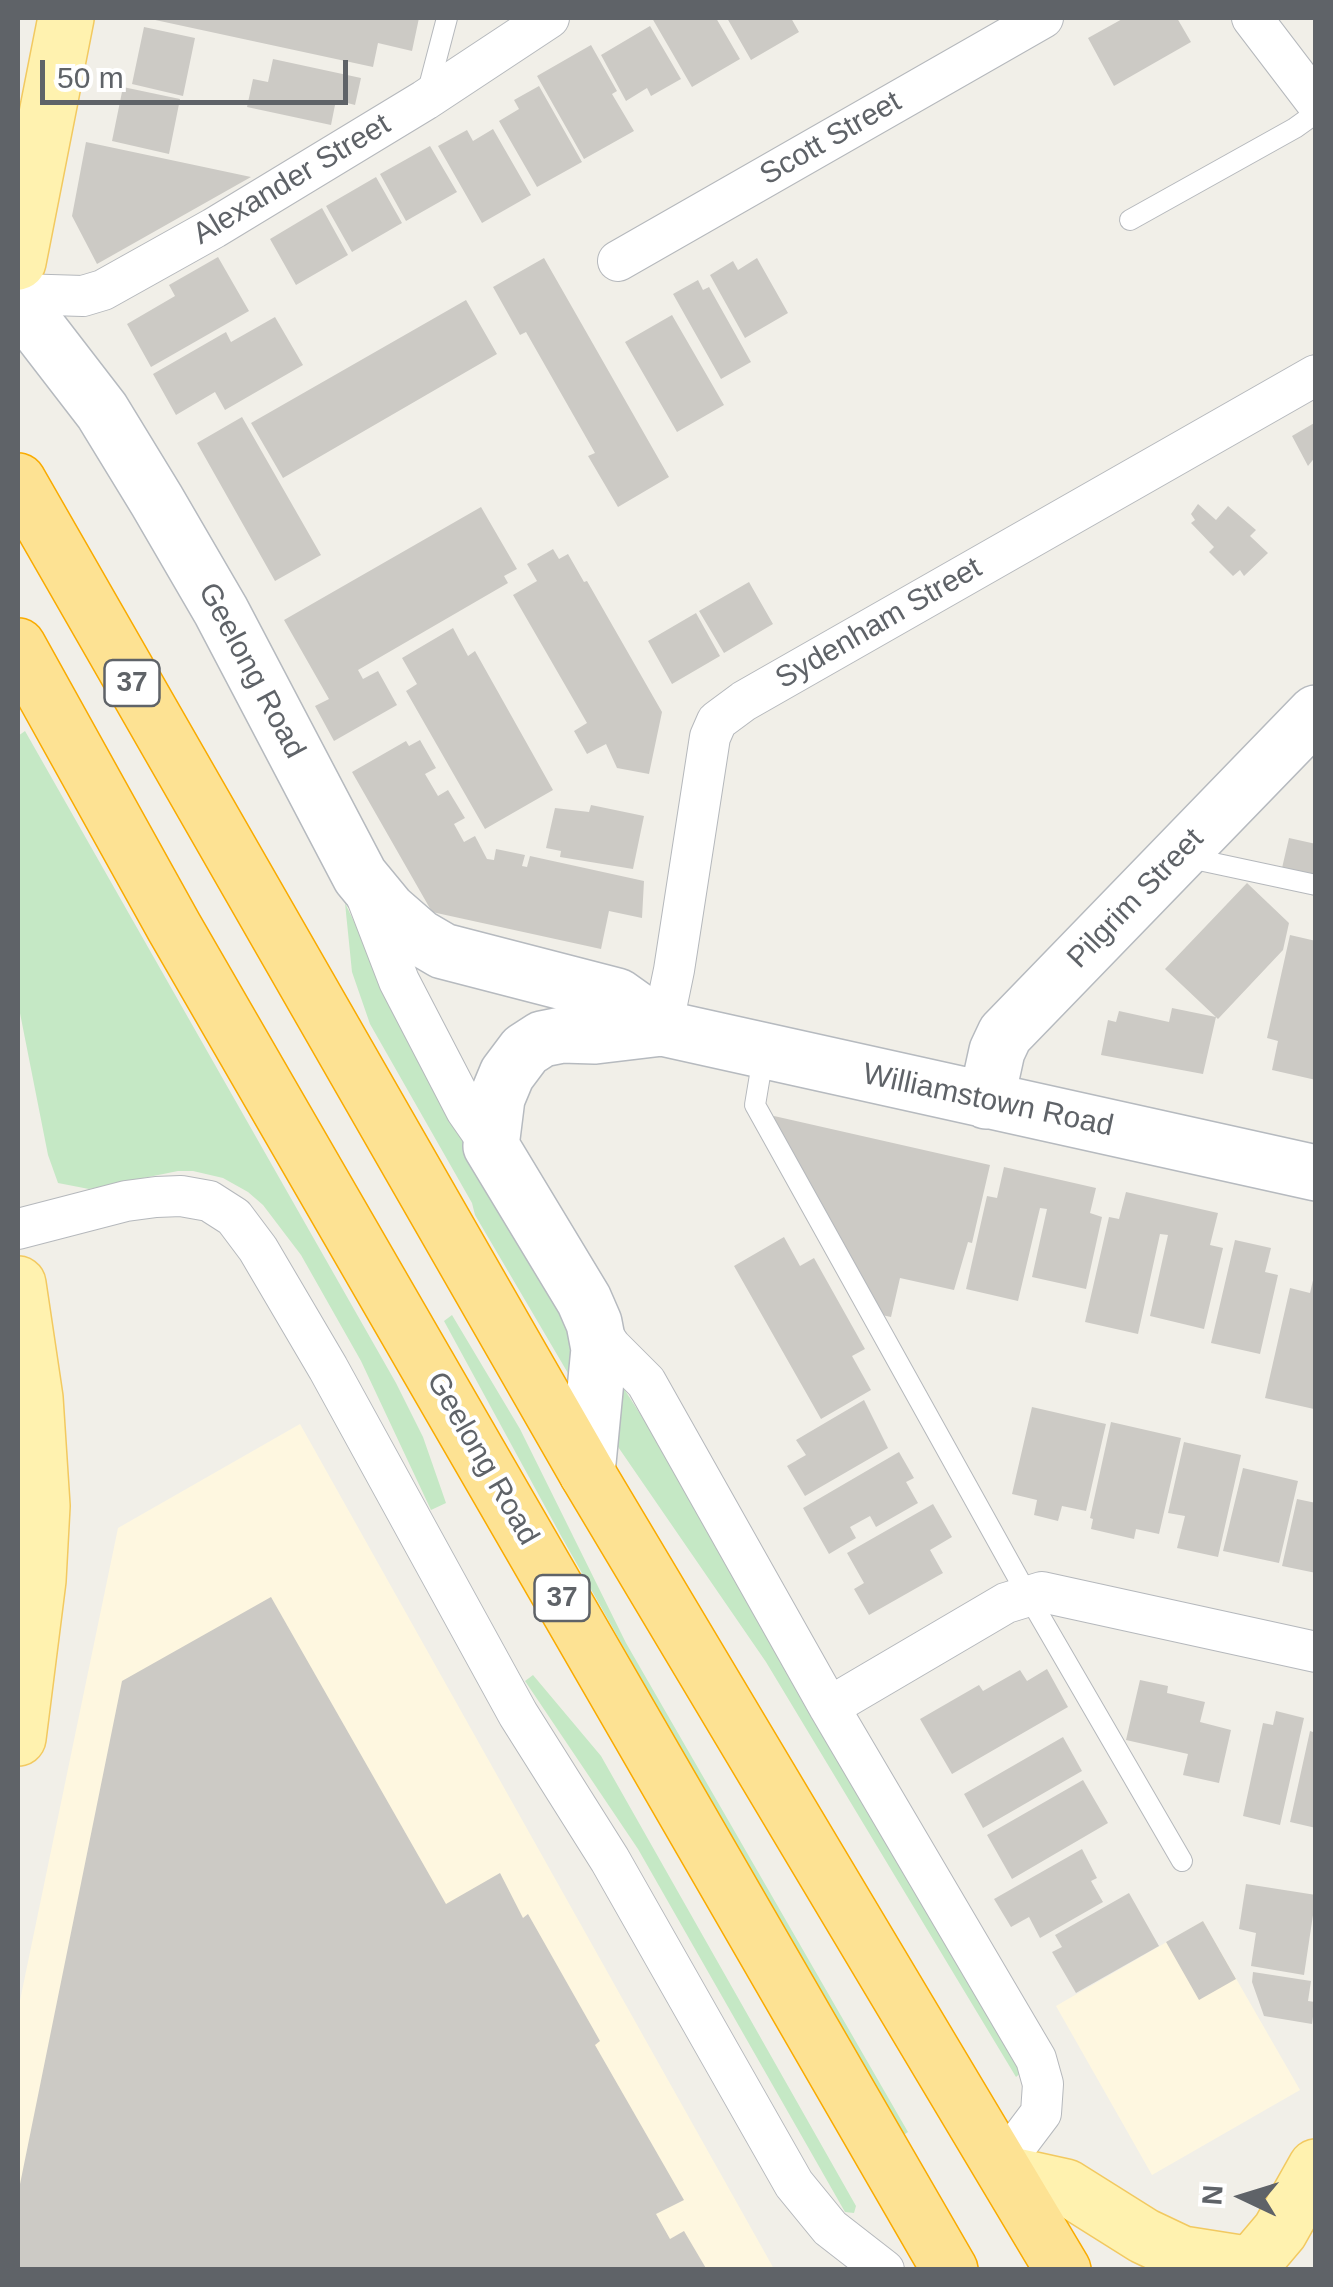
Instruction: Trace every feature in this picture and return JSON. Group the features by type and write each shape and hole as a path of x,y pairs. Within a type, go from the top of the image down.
{"highway":[{"name":"37","path":"18,481 587,1473 1063,2270"},
{"name":"Geelong Road","path":"18,646 174,926 950,2270"}],"main road":[{"path":"18,262 66,18"},
{"path":"18,1284 35,1398 42,1506 34,1618 18,1738"},
{"path":"1004,2170 1066,2187 1144,2236 1182,2254 1250,2267 1280,2232 1316,2167"}],"street":[{"name":"Alexander Street","path":"18,294 74,297 103,290 214,228 425,100 550,18"},
{"name":"Scott Street","path":"618,261 1044,18"},
{"path":"1252,18 1316,102"},
{"name":"Geelong Road","path":"18,302 102,411 158,501 360,876 383,946 466,1110 594,1322 611,1347 646,1382 829,1708 1036,2059 1043,2084 1041,2113 1004,2170"},
{"name":"Sydenham Street","path":"662,1028 710,737 717,721 744,701 1316,375"},
{"name":"Pilgrim Street","path":"986,1101 997,1051 1006,1034 1316,713"},
{"name":"Williamstown Road","path":"360,876 388,910 430,945 457,957 617,996 662,1028"},
{"name":"Williamstown Road","path":"491,1146 502,1085 513,1063 532,1044 562,1035 594,1036 662,1028 1316,1173"},
{"path":"18,1229 126,1201 169,1196 210,1202 242,1226 328,1368 518,1714 610,1860 794,2184 830,2228 884,2270"},
{"name":"Geelong Road","path":"587,1473 599,1348 594,1322"},
{"path":"829,1708 1006,1602 1042,1592 1316,1652"}],"lane":[{"path":"425,100 448,18"},
{"path":"1130,220 1316,113"},
{"path":"1177,856 1316,885"},
{"path":"764,1051 754,1105 1027,1594 1182,1861"}],"shaded area":[{"path":"300,1424 774,2269 18,2270 18,2010 118,1528"},
{"path":"1203,1921 1300,2090 1152,2175 1056,2006"}],"green space":[{"path":"25,731 396,1383 423,1437 446,1503 431,1510 361,1361 301,1255 263,1205 248,1192 223,1178 193,1171 89,1189 58,1183 48,1155 18,1003 18,736"},
{"path":"345,903 389,994 577,1343 572,1380 370,1024 352,972"},
{"path":"452,1315 520,1429 626,1643 908,2132 899,2138 444,1321"},
{"path":"617,1378 668,1457 1023,2071 1016,2077 766,1662 614,1441"},
{"path":"533,1675 601,1756 856,2206 854,2213 845,2212 638,1849 525,1681"}],"building":[{"path":"146,18 419,18 412,51 378,43 373,67"},
{"path":"652,18 716,18 740,59 692,87"},
{"path":"727,18 791,18 799,32 751,60"},
{"path":"1124,18 1177,18 1191,42 1114,86 1088,38"},
{"path":"650,26 681,79 651,96 647,88 626,101 601,55"},
{"path":"144,27 195,38 183,96 132,84"},
{"path":"591,45 617,91 612,94 634,131 584,159 537,76"},
{"path":"273,59 361,78 355,105 336,100 331,125 247,107 253,79 268,82"},
{"path":"539,86 582,162 537,187 499,121 519,109 514,100"},
{"path":"123,87 180,99 169,154 112,141"},
{"path":"493,129 531,195 482,223 438,146 467,130 473,141"},
{"path":"86,142 251,177 97,264 72,216"},
{"path":"430,146 457,192 406,221 380,174"},
{"path":"376,177 402,223 352,252 326,206"},
{"path":"322,208 348,255 296,285 270,239"},
{"path":"218,257 249,311 151,367 127,324 175,296 169,285"},
{"path":"544,258 669,477 618,507 588,456 595,453 526,332 520,335 493,287"},
{"path":"757,258 788,313 745,338 710,275 733,261 738,270"},
{"path":"698,280 703,290 709,287 751,362 721,379 673,294"},
{"path":"466,300 497,354 283,478 251,423"},
{"path":"672,315 724,405 677,432 625,342"},
{"path":"275,317 303,365 225,410 215,392 176,415 153,374 226,332 231,342"},
{"path":"242,417 321,555 275,581 197,443"},
{"path":"1316,422 1316,456 1308,466 1292,436"},
{"path":"1198,504 1216,520 1228,506 1256,530 1250,536 1268,553 1244,576 1240,570 1233,576 1209,552 1214,547 1191,523 1195,520 1191,514"},
{"path":"481,507 517,569 504,576 508,583 358,670 363,679 378,671 397,705 334,741 315,706 329,699 284,620"},
{"path":"553,549 559,559 568,554 584,582 587,581 662,712 649,774 617,768 606,744 587,754 574,731 587,723 513,595 537,581 527,564"},
{"path":"749,582 773,624 724,653 699,611"},
{"path":"696,613 720,656 672,684 648,641"},
{"path":"453,628 468,656 475,651 553,790 485,829 406,691 417,684 402,658"},
{"path":"420,740 436,768 425,774 438,796 448,790 465,818 454,824 464,842 475,836 487,859 494,860 496,849 525,855 522,866 527,867 530,856 644,881 642,918 609,911 601,949 432,912 352,772 406,741 409,746"},
{"path":"591,805 644,816 633,869 560,857 561,851 546,848 555,808 589,812"},
{"path":"1289,838 1316,844 1316,876 1282,868"},
{"path":"1247,883 1289,923 1283,950 1218,1019 1165,969"},
{"path":"1290,935 1316,941 1316,1080 1272,1070 1278,1041 1267,1038"},
{"path":"1172,1008 1216,1017 1203,1074 1101,1055 1108,1020 1116,1022 1119,1011 1169,1022"},
{"path":"774,1116 990,1165 972,1243 968,1242 954,1290 900,1278 891,1317 877,1314 771,1127"},
{"path":"1004,1167 1096,1188 1090,1213 1102,1217 1086,1289 1032,1277 1047,1209 1040,1208 1018,1301 966,1289 987,1196 997,1198"},
{"path":"1126,1192 1218,1213 1210,1245 1223,1248 1204,1329 1150,1316 1168,1235 1160,1234 1138,1334 1085,1322 1109,1217 1119,1219"},
{"path":"784,1237 800,1266 814,1258 865,1349 852,1356 871,1390 821,1419 734,1266"},
{"path":"1235,1240 1271,1248 1265,1272 1278,1275 1260,1354 1211,1343"},
{"path":"1314,1276 1314,1409 1265,1398 1290,1288 1310,1293"},
{"path":"864,1400 888,1448 805,1496 787,1466 806,1455 796,1440"},
{"path":"1032,1407 1106,1424 1086,1511 1062,1506 1058,1521 1034,1515 1037,1500 1012,1494"},
{"path":"1111,1422 1181,1438 1159,1534 1136,1529 1134,1539 1091,1529 1090,1518"},
{"path":"1184,1442 1241,1455 1218,1557 1177,1548 1185,1516 1168,1513"},
{"path":"899,1452 914,1478 906,1482 918,1503 876,1527 870,1516 850,1527 856,1538 829,1554 803,1508"},
{"path":"1243,1468 1298,1481 1279,1563 1223,1551"},
{"path":"1297,1499 1316,1503 1316,1573 1282,1566"},
{"path":"933,1504 952,1537 930,1550 943,1573 869,1615 854,1589 864,1583 847,1553"},
{"path":"271,1597 446,1904 500,1873 523,1918 528,1914 600,2041 595,2045 684,2200 656,2214 670,2239 684,2231 707,2270 18,2270 18,2194 122,1681"},
{"path":"1047,1669 1068,1707 952,1774 920,1719 979,1685 983,1691 1020,1670 1027,1681"},
{"path":"1140,1680 1168,1686 1167,1693 1205,1702 1200,1722 1231,1730 1219,1783 1183,1775 1188,1754 1126,1740"},
{"path":"1276,1711 1304,1718 1280,1825 1243,1816 1263,1723 1273,1725"},
{"path":"1310,1731 1316,1733 1316,1828 1290,1822"},
{"path":"1063,1737 1082,1771 983,1828 964,1794"},
{"path":"1083,1780 1108,1823 1012,1879 987,1835"},
{"path":"1082,1849 1097,1878 1091,1881 1103,1902 1040,1938 1029,1917 1011,1927 994,1899"},
{"path":"1246,1884 1316,1895 1304,1975 1251,1966 1256,1933 1239,1929"},
{"path":"1129,1893 1159,1946 1076,1993 1052,1952 1062,1947 1055,1935"},
{"path":"1203,1921 1236,1979 1199,2000 1166,1942"},
{"path":"1253,1972 1311,1981 1308,2001 1315,2002 1312,2024 1264,2016 1252,1982"}]}
